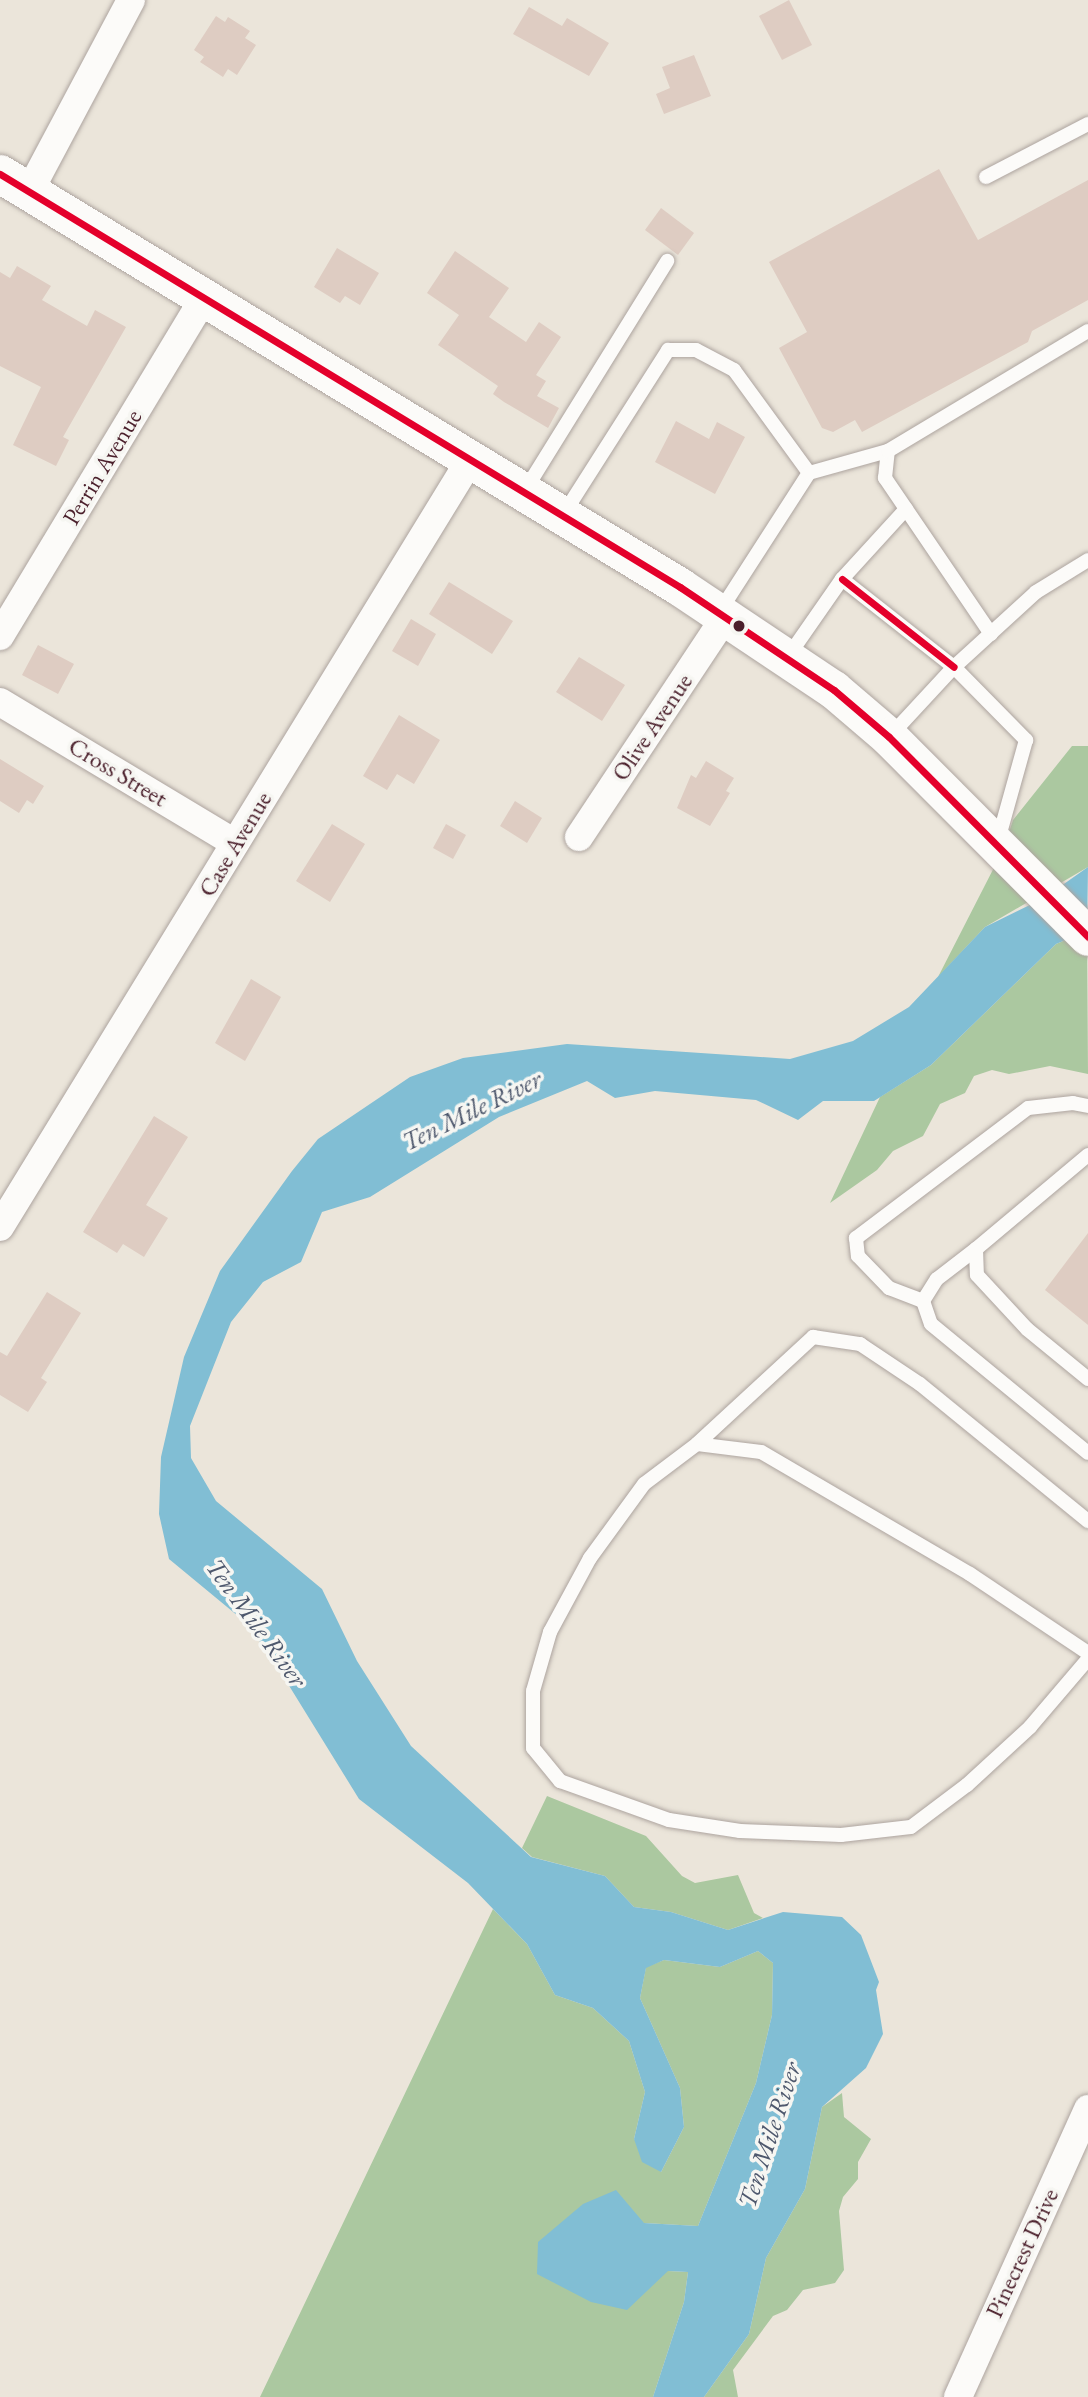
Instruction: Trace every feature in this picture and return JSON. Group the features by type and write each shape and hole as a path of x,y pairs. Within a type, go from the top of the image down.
{"main road":[{"path":"14,183 723,614 787,658 889,737 1088,937"}],"street":[{"path":"14,183 131,0"},
{"name":"Perrin Avenue","path":"0,636 204,298"},
{"name":"Case Avenue","path":"2,1218 470,460"},
{"name":"Olive Avenue","path":"579,837 723,614"},
{"name":"Cross Street","path":"0,702 235,843"},
{"name":"Pinecrest Drive","path":"958,2397 1076,2169 1088,2109"}],"lane":[{"path":"986,177 1088,124"},
{"path":"524,493 667,261"},
{"path":"723,614 809,473 888,451 1088,331"},
{"path":"562,516 668,350 696,350 734,370 809,473"},
{"path":"888,451 885,478 991,634"},
{"path":"787,658 842,579 906,509"},
{"path":"889,737 954,667 1036,592 1088,560"},
{"path":"842,579 954,667 1026,740 1009,857"},
{"path":"1088,1106 1073,1103 1028,1108 856,1238 858,1256 889,1288 922,1300 931,1324 1088,1453"},
{"path":"922,1300 937,1279 1088,1155"},
{"path":"976,1249 977,1275 1027,1329 1088,1379"},
{"path":"1088,1521 920,1384 860,1344 813,1338 697,1444 644,1484 590,1558 550,1632 534,1691 533,1748 560,1782 669,1821 740,1831 841,1835 911,1827 967,1785 1030,1727 1088,1660"},
{"path":"697,1444 761,1452 970,1574 1088,1653"}],"green space":[{"path":"1072,746 1088,746 1088,867 985,927 938,977 1004,848 1013,820"},
{"path":"1087,931 1088,1074 1050,1066 1009,1074 992,1070 974,1076 965,1093 940,1104 923,1136 893,1151 877,1170 830,1203 880,1097 931,1065 1056,944"},
{"path":"547,1796 646,1836 682,1876 695,1883 738,1875 754,1913 763,1918 728,1930 671,1912 634,1907 605,1876 532,1857 522,1848"},
{"path":"493,1909 527,1944 555,1995 593,2008 629,2041 645,2092 634,2139 661,2172 684,2127 680,2088 640,1998 646,1967 664,1960 720,1967 758,1951 773,1963 772,2015 756,2083 698,2226 644,2223 668,2271 688,2272 684,2302 653,2397 260,2397"},
{"path":"842,2093 844,2117 871,2139 858,2162 858,2179 843,2197 839,2211 844,2270 835,2283 803,2290 787,2310 773,2316 733,2370 738,2397 704,2397 749,2334 766,2258 805,2189 822,2107"}],"water":[{"name":"Ten Mile River","path":"1088,867 1087,931 1056,944 931,1065 874,1101 823,1101 798,1120 756,1100 655,1091 615,1098 587,1081 499,1117 370,1197 322,1212 301,1262 263,1282 231,1322 190,1426 191,1458 216,1501 322,1589 357,1661 411,1746 531,1857 605,1876 634,1907 671,1912 728,1930 783,1912 842,1917 861,1935 879,1982 876,1990 883,2034 866,2068 822,2107 805,2189 766,2258 749,2334 704,2397 653,2397 684,2302 688,2272 668,2271 627,2310 591,2302 537,2274 538,2242 583,2204 616,2190 644,2223 698,2226 756,2083 772,2015 773,1963 758,1951 720,1967 664,1960 646,1968 640,1998 680,2088 684,2127 661,2172 642,2162 634,2139 645,2092 629,2041 593,2008 555,1995 527,1944 468,1883 359,1799 267,1650 238,1616 169,1559 159,1514 161,1457 184,1357 220,1271 292,1171 318,1139 410,1077 463,1058 567,1044 790,1059 853,1041 909,1007 985,927 1044,898"}],"building":[{"path":"789,0 812,45 782,60 759,16"},
{"path":"529,7 562,26 567,18 609,43 589,76 513,34"},
{"path":"216,16 225,22 228,17 250,31 245,38 256,45 237,75 228,69 223,77 200,62 204,57 194,50"},
{"path":"694,55 711,96 664,114 656,94 670,88 662,67"},
{"path":"939,169 978,240 1088,180 1088,300 1032,331 1028,342 862,432 855,420 833,432 822,428 779,348 807,332 769,262"},
{"path":"661,208 694,233 678,255 645,230"},
{"path":"337,248 379,273 360,305 345,296 340,303 314,287"},
{"path":"455,251 509,288 489,317 526,342 539,322 561,337 536,375 546,381 537,396 559,408 548,428 493,394 498,386 438,345 459,315 427,293"},
{"path":"17,266 51,286 42,300 87,326 95,310 126,327 63,437 69,440 56,466 13,445 41,387 0,366 0,272 10,278"},
{"path":"676,421 709,439 717,422 745,437 715,494 655,462"},
{"path":"449,582 513,621 492,654 429,614"},
{"path":"411,619 436,634 418,666 392,651"},
{"path":"38,645 74,664 58,694 22,675"},
{"path":"579,657 625,685 602,721 556,692"},
{"path":"399,715 440,740 414,784 397,774 387,790 363,776"},
{"path":"0,759 44,786 33,804 27,800 19,813 0,801"},
{"path":"706,761 734,778 726,791 730,793 710,826 677,808 691,775 696,778"},
{"path":"515,801 542,818 527,843 500,826"},
{"path":"332,824 365,844 330,902 296,881"},
{"path":"446,824 466,835 453,859 433,848"},
{"path":"251,979 281,997 245,1061 215,1043"},
{"path":"154,1116 188,1137 146,1205 168,1218 144,1257 123,1244 117,1253 83,1232"},
{"path":"1088,1233 1088,1325 1045,1290"},
{"path":"47,1292 81,1313 41,1378 47,1382 28,1412 0,1395 0,1352 7,1356"}],"transit line":[{"path":"0,174 680,587 834,690 889,737 1088,937"},
{"path":"842,579 954,667"}]}
